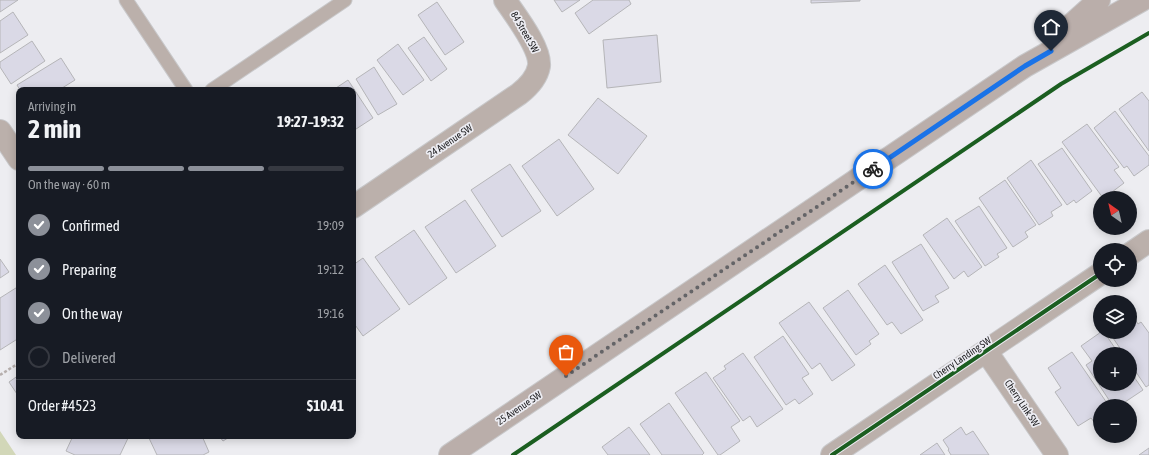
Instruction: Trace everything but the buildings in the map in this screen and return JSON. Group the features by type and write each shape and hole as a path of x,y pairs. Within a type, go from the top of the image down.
{"main road":[{"name":"25 Avenue SW","path":"1025,66 1099,0"},
{"name":"25 Avenue SW","path":"450,455 1025,66 1142,0"}],"street":[{"name":"84 Street SW","path":"505,0 530,38 538,56 539,67"},
{"name":"24 Avenue SW","path":"356,205 520,94 529,86 539,67"},
{"path":"0,131 16,155"},
{"path":"1137,249 1149,241"},
{"name":"Cherry Landing SW","path":"832,455 1093,279"},
{"name":"Cherry Link SW","path":"986,351 1057,455"}],"lane":[{"path":"126,0 184,87"},
{"path":"216,87 345,0"}],"path":[{"path":"0,375 16,365"}],"green space":[{"path":"0,431 16,455 0,455"}],"cycle path":[{"path":"513,455 1061,84 1149,33"},
{"path":"832,455 1093,279"}],"way so far":[{"path":"566,376 873,169"}],"route":[{"path":"873,169 1025,66 1051,51"}]}
